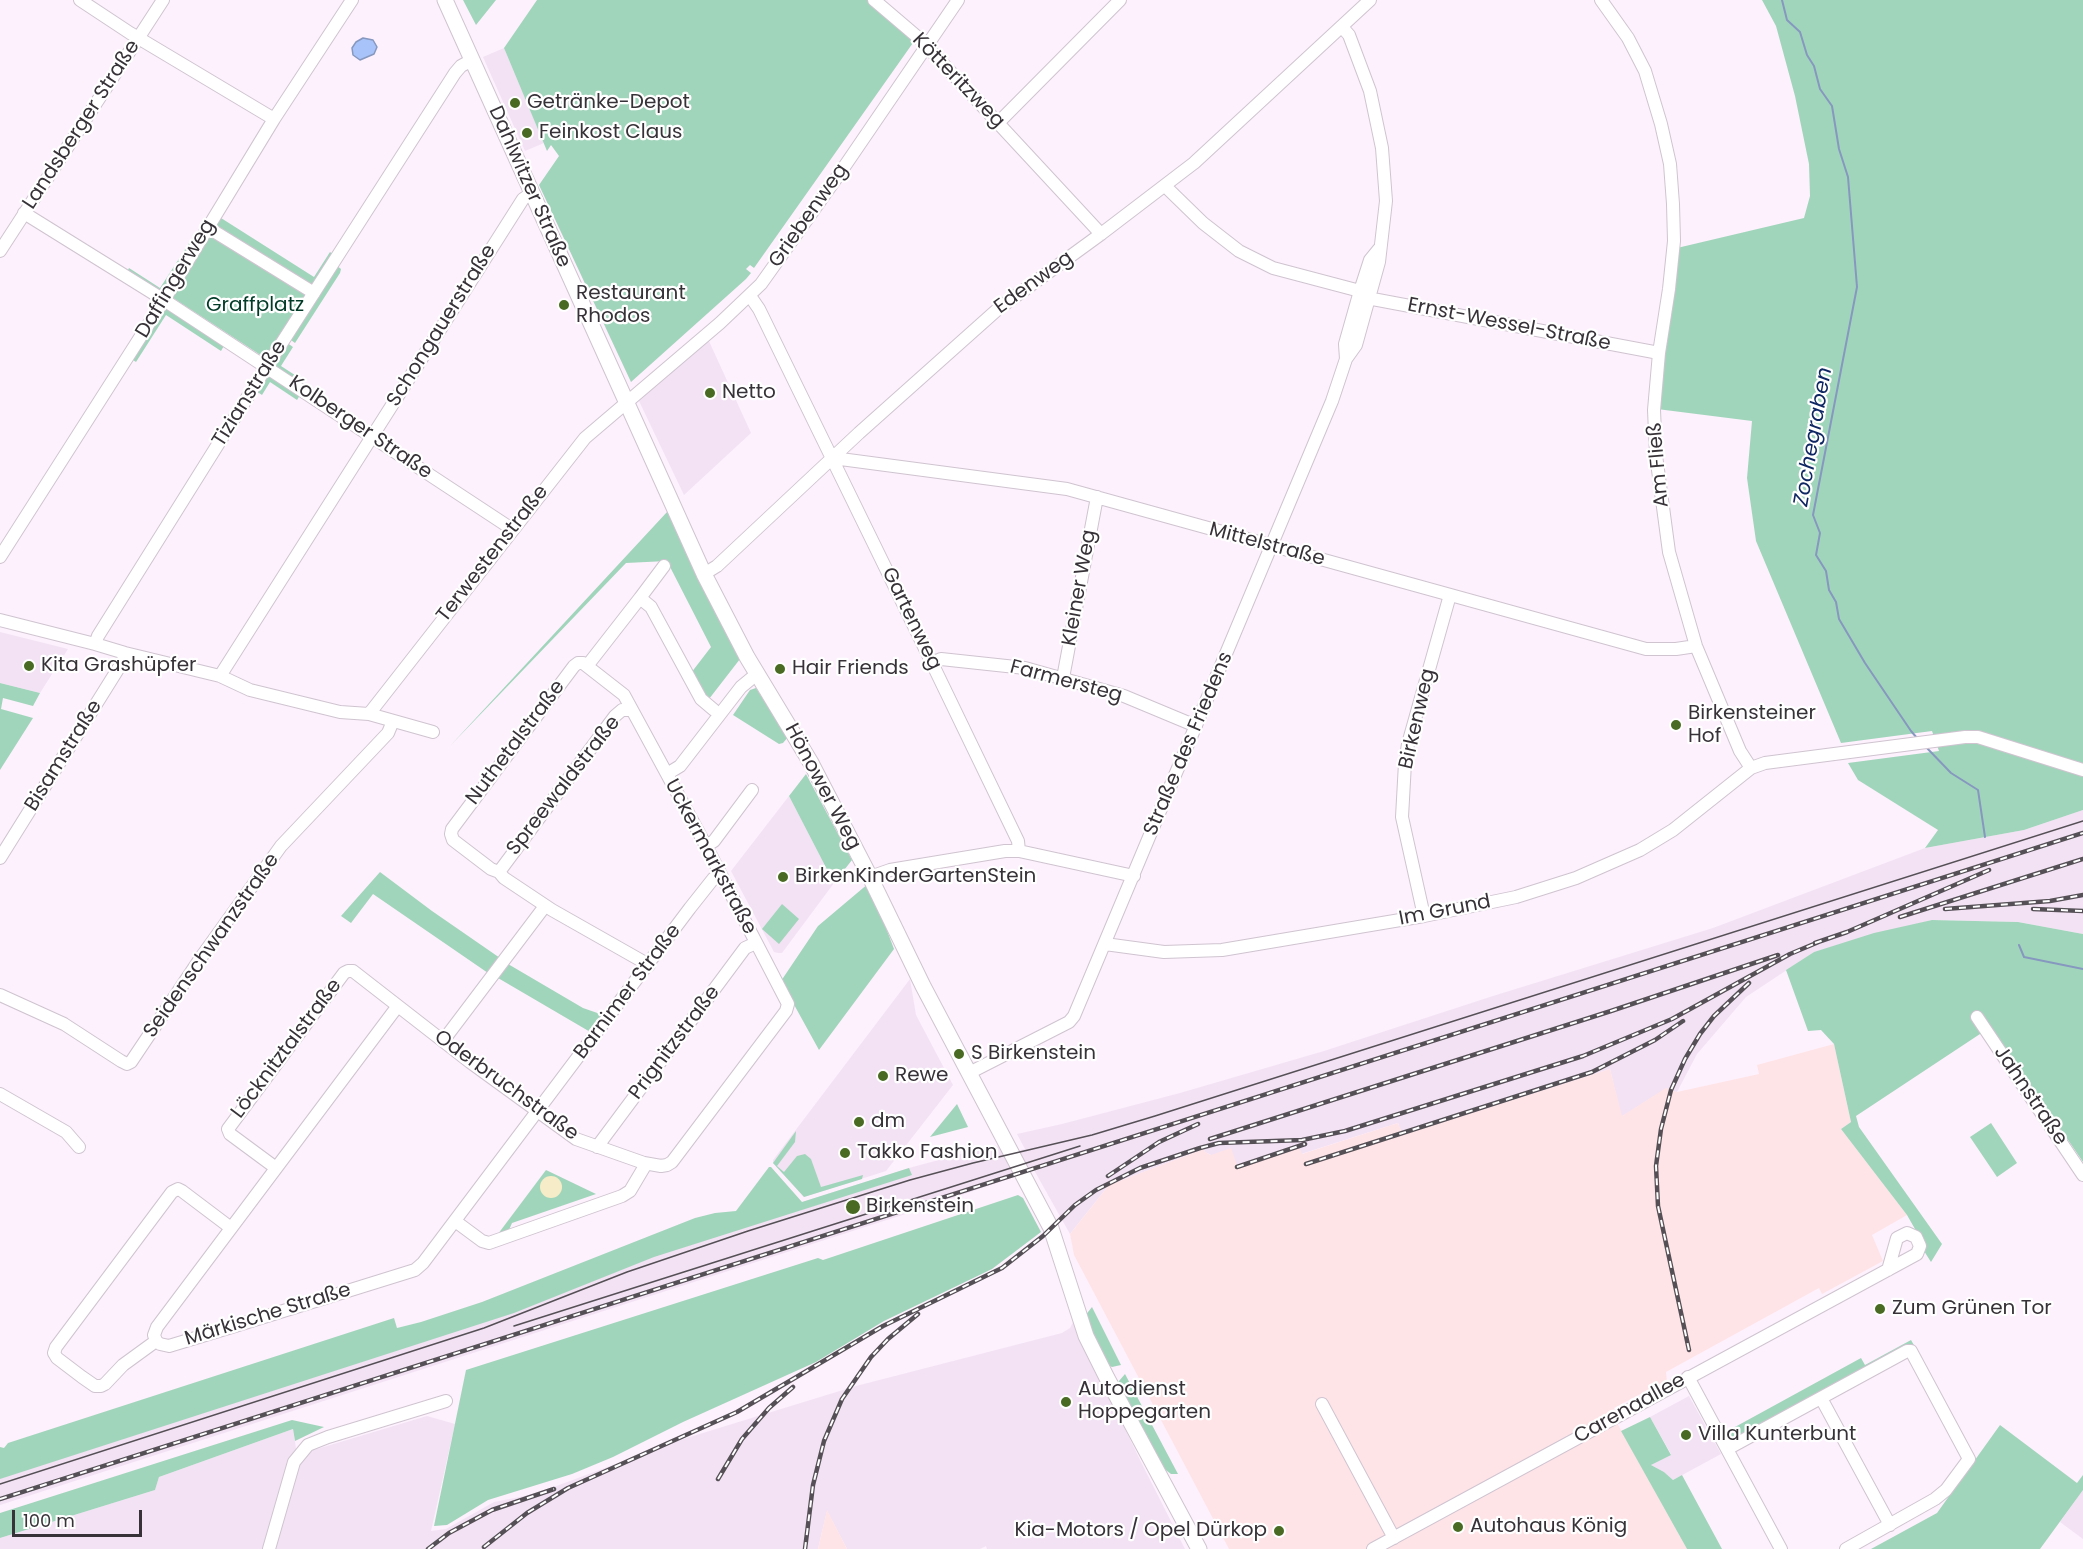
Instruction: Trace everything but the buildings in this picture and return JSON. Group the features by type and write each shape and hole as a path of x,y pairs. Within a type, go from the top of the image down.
{"main road":[{"name":"Dahlwitzer Straße","path":"445,0 673,506"},
{"name":"Hönower Weg","path":"673,506 704,574 755,670 799,742 870,877 923,986 1051,1228 1076,1310 1090,1345 1199,1549"}],"street":[{"path":"80,0 274,119"},
{"name":"Landsberger Straße","path":"0,251 163,0"},
{"name":"Daffingerweg","path":"0,557 351,0"},
{"name":"Kötteritzweg","path":"874,0 921,40 1101,234"},
{"name":"Griebenweg","path":"627,403 750,296 827,191 958,0"},
{"path":"998,123 1120,0"},
{"name":"Edenweg","path":"704,574 715,568 998,309 1165,186 1227,134 1370,0"},
{"name":"Am Fließ","path":"1601,0 1628,38 1646,71 1668,152 1674,241 1654,410 1660,493 1669,552 1696,646 1740,751 1751,768"},
{"name":"Straße des Friedens","path":"969,1073 1069,1022 1074,1016 1332,401 1346,358 1356,345 1363,296 1379,262 1386,201 1382,148 1370,91 1349,35 1342,27"},
{"name":"Tizianstraße","path":"95,644 267,366 455,73 461,66 472,60"},
{"name":"Ernst-Wessel-Straße","path":"1165,186 1203,224 1239,251 1273,268 1363,296 1659,353"},
{"name":"Schongauerstraße","path":"220,676 523,199 532,193"},
{"name":"Kolberger Straße","path":"24,213 267,366 512,529"},
{"path":"207,227 314,293"},
{"name":"Gartenweg","path":"750,296 833,458 1018,841 1019,851"},
{"name":"Terwestenstraße","path":"369,714 585,438 627,403"},
{"name":"Mittelstraße","path":"833,458 1067,489 1646,648 1676,649 1696,646"},
{"name":"Kleiner Weg","path":"1063,678 1096,497"},
{"path":"587,666 664,566"},
{"name":"Birkenweg","path":"1424,916 1402,817 1405,763 1408,744 1450,595"},
{"path":"640,598 651,607 701,699 714,710"},
{"path":"0,620 220,676 250,690 340,712 369,714 433,732"},
{"name":"Bisamstraße","path":"0,858 123,661 125,653"},
{"name":"Farmersteg","path":"932,663 941,659 1025,668 1125,696 1196,726"},
{"name":"Nuthetalstraße","path":"499,872 491,869 453,840 452,829 574,666 578,663 587,666 624,695 632,710"},
{"path":"665,771 745,672 755,670"},
{"path":"665,771 680,766 755,670"},
{"name":"Uckermarkstraße","path":"632,710 788,1004"},
{"name":"Spreewaldstraße","path":"632,710 622,711 615,716 499,872 504,878 545,906 649,965"},
{"name":"Seidenschwanzstraße","path":"0,995 64,1024 121,1061 127,1064 131,1062 202,956 281,846 388,733 393,721"},
{"path":"1751,768 1780,761 1978,737 2083,770"},
{"name":"Im Grund","path":"1105,944 1162,952 1222,950 1424,916 1538,891 1618,861 1673,831 1751,768"},
{"path":"706,846 714,841 752,790"},
{"path":"870,877 890,870 1005,851 1019,851 1134,876"},
{"name":"Barnimer Straße","path":"538,1112 713,879 720,874"},
{"path":"443,1041 545,906"},
{"name":"Prignitzstraße","path":"597,1147 745,948 756,943"},
{"name":"Löcknitztalstraße","path":"276,1168 230,1134 228,1129 237,1114 344,973 352,971 397,1007"},
{"name":"Oderbruchstraße","path":"397,1007 576,1139 646,1164 668,1166 786,1011 788,1004"},
{"name":"Märkische Straße","path":"397,1007 157,1327 154,1335 156,1341 169,1346 415,1270 423,1263 538,1112"},
{"name":"Jahnstraße","path":"1977,1017 2083,1175"},
{"path":"0,1094 66,1132 79,1148"},
{"path":"455,1221 482,1241 489,1243 622,1196 630,1191 646,1164"},
{"path":"156,1341 123,1365 101,1386 96,1386 82,1377 57,1358 54,1353 56,1347 172,1192 178,1189 183,1191 231,1228"},
{"name":"Carenaallee","path":"1373,1549 1888,1270"},
{"path":"1728,1449 1909,1350 1969,1456 1967,1464 1946,1490 1890,1525 1867,1543 1846,1549"},
{"path":"1688,1377 1781,1549"},
{"path":"1821,1398 1890,1525"},
{"path":"269,1549 294,1462 308,1445 446,1401"},
{"path":"1322,1404 1394,1538"}],"shaded area":[{"path":"504,48 544,143 525,151 483,57"},
{"path":"708,339 751,433 684,495 639,401"},
{"name":"Kita Grashüpfer","path":"0,632 68,649 40,693 0,683"},
{"name":"BirkenKinderGartenStein","path":"789,796 834,883 782,953 778,953 774,952 731,871"},
{"path":"2083,810 2083,934 2018,922 1932,920 1814,952 1746,997 1697,1054 1677,1092 1664,1090 1621,1117 1610,1069 1402,1135 1398,1123 1301,1154 1299,1147 1237,1168 1205,1152 1204,1149 1109,1185 1070,1234 1034,1170 921,1209 0,1505 0,1476 802,1202 909,1168 994,1145 1005,1153 1025,1149 1017,1134 1180,1093 1324,1051 1713,928 1925,848 2024,830"},
{"path":"910,979 916,1015 953,1085 886,1171 804,1197 773,1163 773,1160"},
{"path":"1834,1044 1851,1122 1841,1129 1907,1215 1872,1235 1883,1261 1822,1294 1819,1288 1666,1372 1667,1380 1614,1408 1616,1421 1687,1549 1229,1549 1074,1255 1070,1234 1109,1185 1204,1149 1211,1155 1231,1148 1238,1168 1299,1147 1302,1154 1398,1123 1403,1135 1610,1069 1622,1116 1666,1088 1677,1092 1759,1074 1757,1065"},
{"path":"1073,1322 1185,1549 987,1549 986,1546 980,1549 847,1549 827,1511 818,1549 0,1549 0,1538 155,1490 159,1477 293,1429 297,1455 427,1416 455,1424 431,1531 446,1529 494,1502 535,1494 680,1440 856,1386 1062,1333 1070,1328"},
{"name":"Villa Kunterbunt","path":"1689,1396 1721,1454 1673,1480 1651,1465 1671,1454 1650,1417"},
{"path":"2083,1490 2083,1539 2060,1522"},
{"path":"827,1510 847,1549 818,1549"}],"green space":[{"path":"463,0 496,0 476,25"},
{"path":"537,0 869,0 915,40 754,268 750,265 746,269 751,273 631,382 539,185 559,156 551,145 547,151 504,48"},
{"path":"1762,0 2083,0 2083,810 2024,830 1925,848 1938,830 1858,780 1848,763 1939,751 1932,731 1841,743 1756,541 1747,478 1752,421 1657,409 1676,284 1677,248 1804,218 1810,196 1809,164 1795,96 1776,26"},
{"path":"230,196 233,198 221,218 314,277 330,252 335,256 310,288 214,228"},
{"path":"195,234 199,236 165,291 157,291 127,272 129,268 160,288"},
{"name":"Graffplatz","path":"208,234 306,293 307,298 270,357 265,358 170,296"},
{"path":"336,265 341,269 340,273 295,343 288,338"},
{"path":"165,307 225,344 221,351 166,315 136,362 130,358"},
{"path":"286,342 293,347 281,366 304,381 301,386 275,368"},
{"path":"267,374 302,392 297,400 270,382 262,395 256,391"},
{"path":"667,512 740,659 709,699 703,695 691,673 711,647 667,561 626,563 450,746"},
{"path":"0,683 40,693 33,706 3,698 1,709 33,718 0,770"},
{"path":"756,688 788,737 783,743 779,744 733,715 750,690"},
{"path":"806,774 852,860 834,883 789,796"},
{"path":"380,872 500,958 488,973 373,894 351,923 341,916"},
{"path":"869,883 894,949 819,1050 781,981 818,926"},
{"path":"782,904 799,919 779,944 762,929"},
{"path":"1932,920 2018,922 2083,934 2083,1162 1987,1021 1980,1034 1856,1116 1859,1127 1942,1244 1931,1262 1924,1251 1921,1234 1841,1129 1851,1122 1834,1044 1821,1030 1808,1031 1786,970 1814,952 1874,933"},
{"path":"508,964 583,1008 606,1016 592,1033 498,978"},
{"path":"957,1104 968,1127 930,1137"},
{"path":"1991,1123 2017,1163 1997,1177 1970,1137"},
{"path":"796,1131 795,1142 777,1166 784,1172 797,1156 805,1154 811,1159 821,1187 863,1175 862,1179 804,1197 773,1163"},
{"path":"769,1167 802,1202 909,1168 912,1175 654,1257 514,1313 0,1479 0,1447 4,1448 8,1443 394,1318 397,1328 421,1322 482,1302 695,1218 736,1211"},
{"path":"546,1170 596,1194 512,1223 509,1230 498,1234"},
{"path":"1018,1195 1023,1198 1041,1232 992,1269 884,1321 816,1362 683,1422 613,1457 572,1474 488,1500 447,1525 434,1526 466,1370 818,1258 823,1260"},
{"path":"1092,1307 1121,1365 1112,1367 1105,1364 1084,1317"},
{"path":"1911,1340 1915,1347 1903,1346 1746,1432 1745,1436 1730,1441 1724,1433 1861,1358 1865,1365"},
{"path":"1125,1374 1178,1474 1171,1474 1163,1468 1119,1387 1119,1381"},
{"path":"1650,1417 1671,1455 1651,1465 1673,1480 1682,1475 1722,1549 1687,1549 1621,1431"},
{"path":"292,1420 324,1427 295,1441 293,1429 159,1477 155,1490 0,1538 0,1513"},
{"path":"2000,1425 2077,1483 2083,1475 2083,1490 2040,1549 1871,1549 1937,1513"}],"sand":[{"path":"551,1176 559,1179 562,1187 559,1195 551,1198 543,1195 540,1187 543,1179"}],"water":[{"path":"363,38 373,40 377,47 374,54 360,60 353,55 352,48"}],"waterway":[{"name":"Zochegraben","path":"1782,0 1787,20 1800,32 1807,55 1814,66 1820,89 1832,106 1839,149 1848,177 1857,287 1813,515 1820,533 1816,555 1826,571 1829,590 1836,602 1839,619 1865,663 1917,738"},
{"name":"Zochegraben","path":"1925,746 1951,773 1978,790 1985,837"},
{"name":"Zochegraben","path":"2019,945 2024,957 2083,969"}],"tram line":[{"path":"0,1484 484,1328 627,1272 748,1231 910,1180 1092,1135 1155,1116 2083,821"},
{"path":"514,1326 1080,1146"}],"railway":[{"path":"0,1499 2083,833"},
{"path":"1900,917 2083,859"},
{"path":"1815,943 1847,932 1989,870"},
{"path":"1945,909 2050,901 2083,895"},
{"path":"2033,909 2083,911"},
{"path":"484,1547 527,1513 568,1488 737,1412 883,1326 1002,1268 1043,1236 1075,1205 1096,1190 1140,1168 1219,1143 1302,1140 1345,1131 1583,1056 1672,1019 1790,954 1821,941"},
{"path":"1210,1139 1611,1011 1778,955"},
{"path":"1689,1350 1658,1206 1656,1166 1661,1129 1671,1090 1685,1059 1700,1034 1714,1016 1749,983"},
{"path":"1306,1164 1592,1072 1655,1040 1683,1021"},
{"path":"1108,1176 1159,1142 1198,1124"},
{"path":"1237,1167 1305,1144"},
{"path":"805,1549 813,1485 824,1441 842,1399 871,1357 888,1339 918,1314"},
{"path":"718,1479 742,1439 769,1408 793,1387"},
{"path":"428,1549 449,1533 492,1510 554,1489"}],"place":[{"name":"Getränke-Depot","path":"515,103"},
{"name":"Feinkost Claus","path":"527,133"},
{"name":"Restaurant Rhodos","path":"564,305"},
{"name":"Netto","path":"710,393"},
{"name":"Kita Grashüpfer","path":"29,666"},
{"name":"Hair Friends","path":"780,669"},
{"name":"Birkensteiner Hof","path":"1676,725"},
{"name":"BirkenKinderGartenStein","path":"783,877"},
{"name":"S Birkenstein","path":"959,1054"},
{"name":"Rewe","path":"883,1076"},
{"name":"dm","path":"859,1122"},
{"name":"Takko Fashion","path":"845,1153"},
{"name":"Birkenstein","path":"853,1207"},
{"name":"Zum Grünen Tor","path":"1880,1309"},
{"name":"Autodienst Hoppegarten","path":"1066,1402"},
{"name":"Villa Kunterbunt","path":"1686,1435"},
{"name":"Autohaus König","path":"1458,1527"},
{"name":"Kia-Motors / Opel Dürkop","path":"1279,1531"}]}
